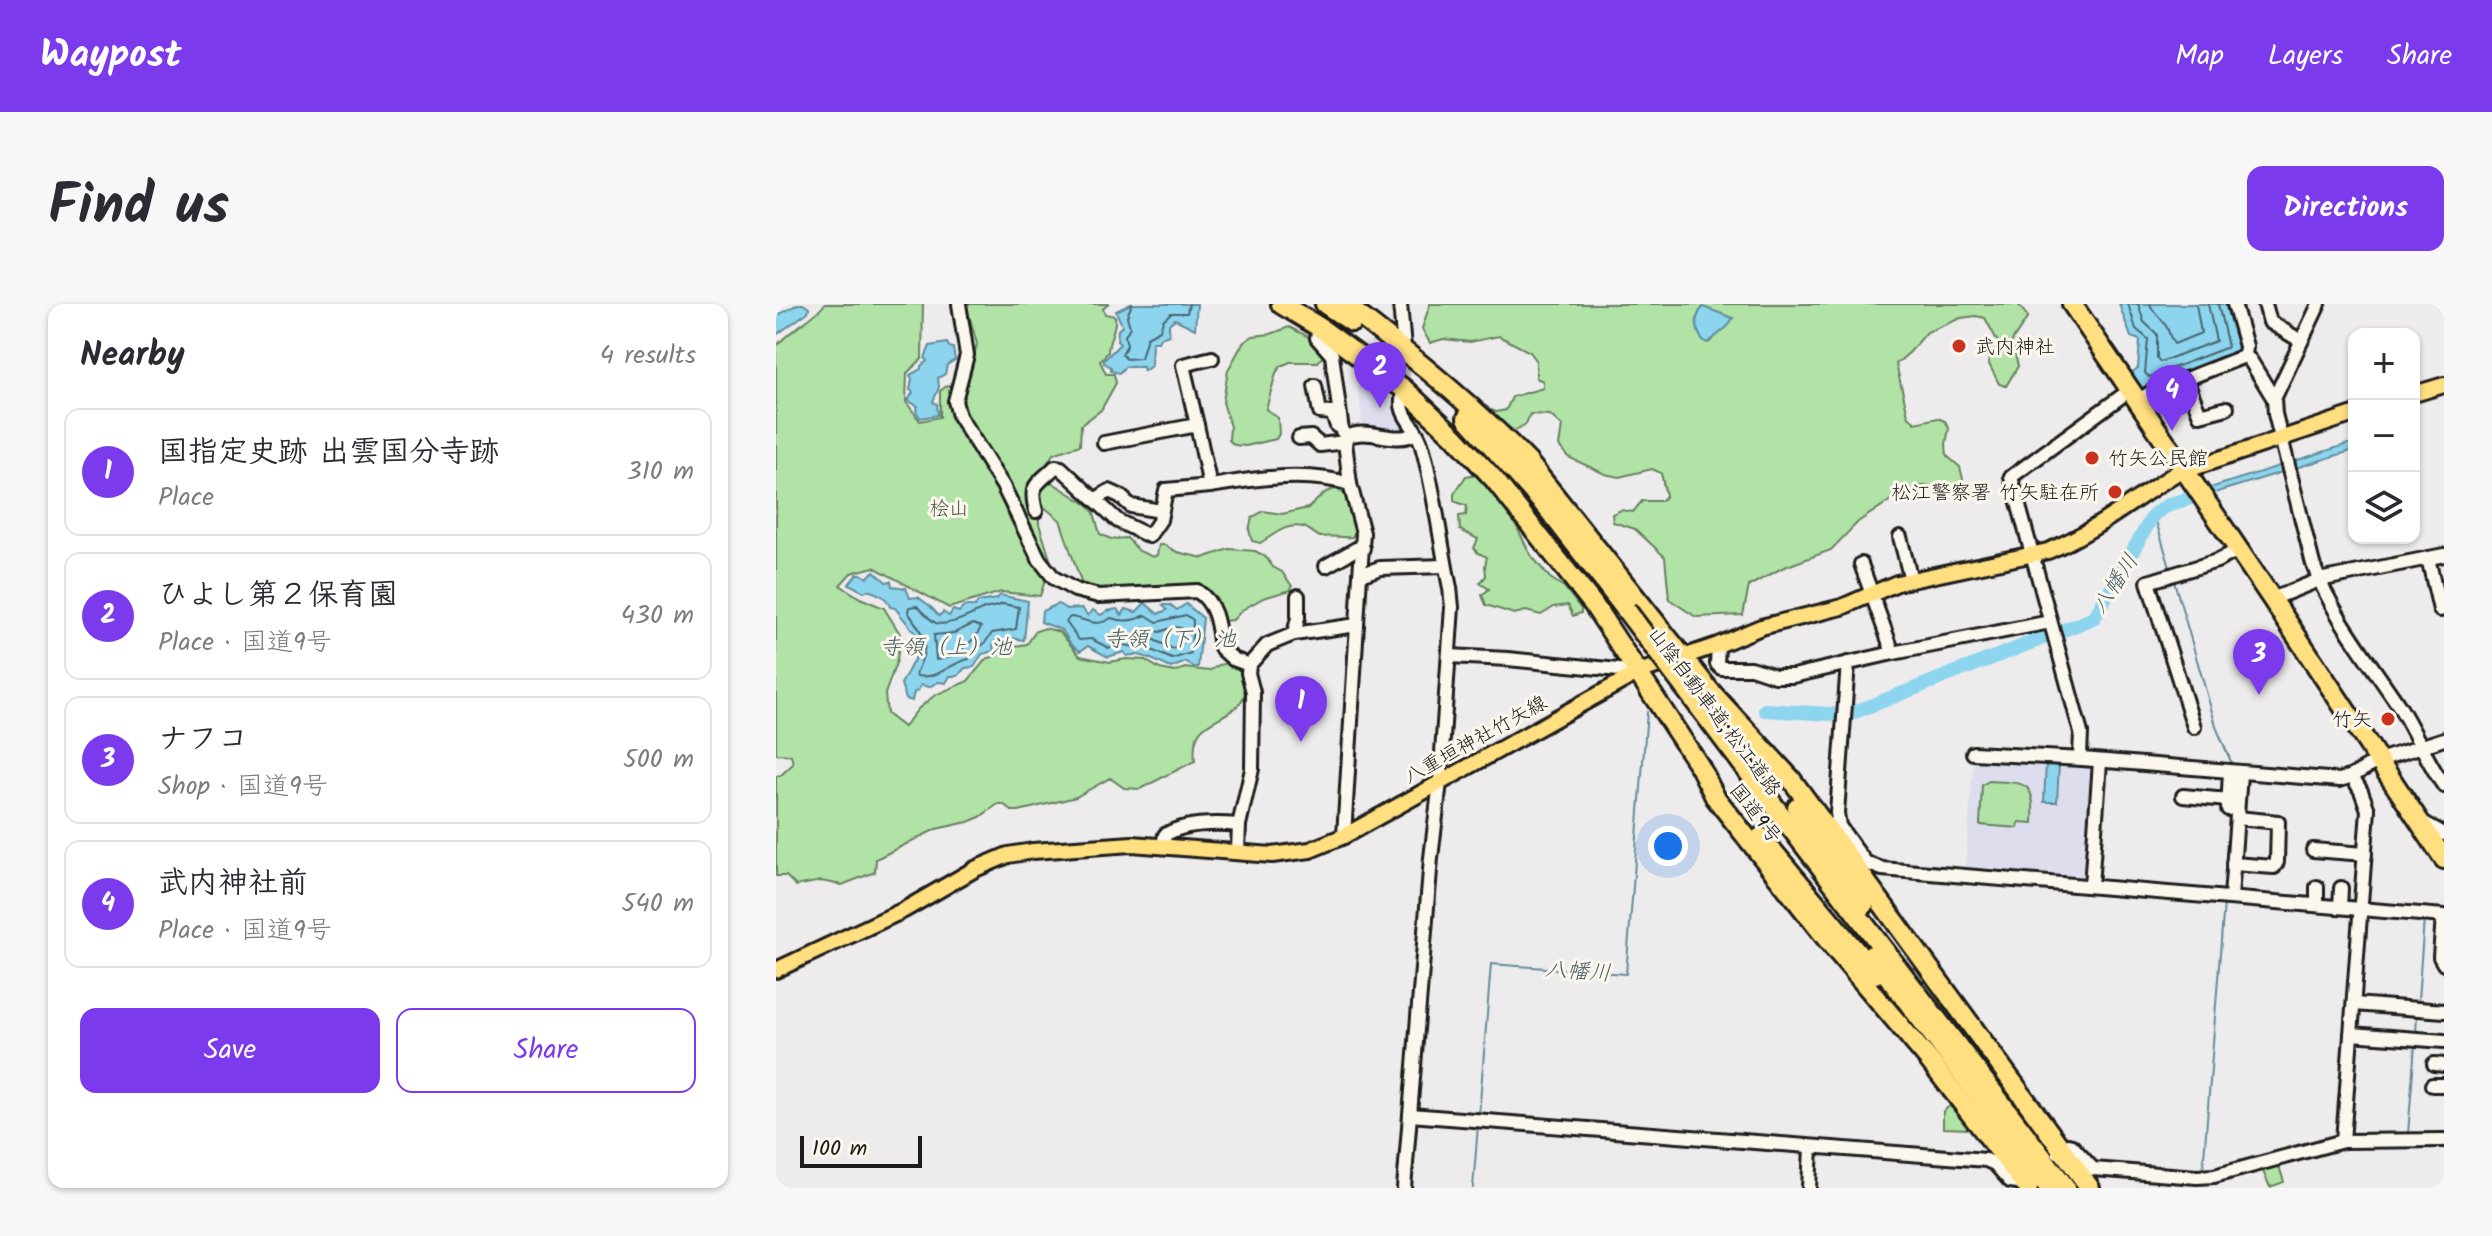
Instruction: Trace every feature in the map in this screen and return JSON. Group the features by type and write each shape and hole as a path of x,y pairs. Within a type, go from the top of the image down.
{"highway":[{"name":"国道9号","path":"1281,304 1319,327 1404,389 1455,437 1524,516 1593,604 1700,767 1715,797 2024,1182"},
{"name":"山陰自動車道;松江道路","path":"1301,304 1357,340 1452,420 1621,614"},
{"name":"山陰自動車道;松江道路","path":"1325,304 1399,356 1462,413 1547,508 1621,614 1747,780 2066,1188"},
{"path":"1344,304 1404,348 1495,428 1528,462 1710,691 1791,779 1852,853 2059,1152 2090,1188"},
{"path":"2072,304 2444,858"},
{"path":"1731,713 1902,962 1982,1072 2003,1107"},
{"path":"1700,767 1956,1066"},
{"name":"山陰自動車道;松江道路","path":"1747,780 2049,1188"}],"main road":[{"path":"2420,392 2444,385"},
{"name":"八重垣神社竹矢線","path":"776,970 904,910 975,869 1008,855 1105,845 1163,845 1272,855 1310,850 1344,836 1639,672 1761,627 1842,607 1873,592 1911,580 2032,555 2071,541 2183,469 2348,416"}],"street":[{"path":"959,304 967,355 955,401 959,416 1003,486 1039,559 1054,578 1075,590 1099,596 1197,591 1207,597 1216,613 1221,648 1233,659 1249,665"},
{"path":"1400,304 1404,348"},
{"path":"2234,304 2246,346 2245,356 2274,399 2319,580 2444,786"},
{"path":"2265,304 2270,322 2301,341"},
{"path":"2274,399 2319,304"},
{"path":"1319,327 1317,338 1332,355 1350,484 1363,533 1344,836"},
{"path":"2082,759 2081,733 2011,477 2134,396 2245,356"},
{"path":"1210,486 1183,365 1212,358"},
{"path":"2186,379 2200,415 2227,408"},
{"path":"1315,386 1320,412 1332,413 1345,437"},
{"path":"1404,389 1402,411 1421,441 1452,607 1440,782 1404,1188"},
{"path":"1104,443 1197,425"},
{"path":"1299,438 1311,437 1320,445 1359,433 1407,438 1416,433"},
{"path":"1036,511 1033,488 1055,467 1061,468 1118,521 1149,536 1160,520 1166,490 1281,477 1311,477 1350,484"},
{"path":"1095,500 1109,491 1131,506 1161,511"},
{"path":"1900,537 1911,580"},
{"path":"1326,566 1363,548"},
{"path":"2194,727 2148,582 2217,561 2238,550"},
{"path":"2272,599 2319,580 2444,555"},
{"path":"2428,558 2440,610 2444,609"},
{"path":"1861,564 1893,653"},
{"path":"1360,575 1380,568 1445,566"},
{"path":"1294,634 1298,596"},
{"path":"1238,850 1239,825 1252,769 1253,692 1249,665 1267,645 1294,634 1357,625"},
{"path":"1718,645 1717,664 1721,668 1751,668 1775,676 1793,676 1893,653 2052,629"},
{"path":"1449,656 1639,672"},
{"path":"1848,663 1837,813 1839,826 1852,853 1869,866 2444,916 2440,957 2444,964"},
{"path":"1973,753 2340,780 2379,760 2444,739"},
{"path":"2091,886 2100,762"},
{"path":"2227,897 2233,864 2231,809 2234,773"},
{"path":"2231,809 2234,773"},
{"path":"2343,1141 2368,810 2352,776"},
{"path":"2183,796 2279,823 2274,867 2233,864"},
{"path":"2417,818 2444,834"},
{"path":"1163,845 1165,835 1172,831 1202,825 1239,825"},
{"path":"2313,850 2365,854"},
{"path":"2317,887 2317,905"},
{"path":"2340,907 2341,888"},
{"path":"2354,1004 2444,1011"},
{"path":"2351,1034 2444,1041"},
{"path":"1410,1115 1986,1160 1995,1164 2010,1181 2024,1182"},
{"path":"2059,1152 2068,1145 2072,1146 2093,1169 2198,1177 2214,1176 2343,1141 2444,1140"},
{"path":"1809,1188 1811,1147"}],"shaded area":[{"path":"1371,375 1385,389 1397,411 1403,434 1363,427 1357,379"},
{"path":"1974,756 2096,765 2087,881 1965,870"}],"green space":[{"name":"桧山","path":"825,304 923,304 922,359 907,373 906,402 920,421 940,417 940,391 947,386 967,383 977,344 966,304 1108,304 1103,309 1105,314 1115,316 1115,325 1108,352 1100,361 1106,374 1114,374 1116,383 1101,410 1081,425 1080,445 1053,454 1040,475 1088,505 1094,513 1100,534 1111,539 1127,538 1139,551 1153,557 1157,555 1159,545 1203,558 1229,549 1255,551 1282,572 1292,586 1291,590 1263,598 1242,610 1233,620 1223,621 1217,598 1203,587 1102,590 1082,585 1060,520 1038,502 1039,524 1051,562 1040,596 1001,592 949,608 874,567 851,573 840,585 884,608 900,634 897,660 885,694 887,714 904,727 918,709 935,695 968,681 986,659 1027,644 1036,631 1045,628 1060,632 1080,656 1110,662 1145,660 1160,669 1175,672 1185,668 1209,671 1234,662 1242,669 1248,684 1245,694 1232,710 1202,730 1197,737 1195,761 1140,789 1124,788 1110,778 1076,797 1019,811 998,804 980,817 936,829 876,859 875,872 842,885 821,881 796,886 786,876 776,876 776,776 793,764 791,755 776,754 776,347"},
{"path":"1430,304 2018,304 2028,317 2012,341 2018,366 2006,386 1999,384 1989,364 1988,354 1999,344 1985,318 1976,316 1961,318 1927,332 1896,364 1908,415 1915,423 1938,418 1945,421 1949,428 1947,456 1960,467 1963,479 1960,484 1922,486 1891,500 1858,522 1831,550 1782,568 1749,586 1743,615 1696,617 1669,599 1665,557 1635,529 1613,522 1612,514 1621,510 1633,512 1642,501 1661,501 1666,496 1661,473 1652,469 1619,477 1568,457 1559,446 1562,426 1550,415 1530,414 1526,424 1514,431 1489,409 1496,412 1506,410 1512,397 1543,388 1543,381 1536,378 1536,360 1530,352 1499,336 1470,342 1443,339 1430,343 1422,329"},
{"path":"1289,327 1307,336 1324,355 1318,362 1290,362 1281,366 1276,373 1266,409 1278,418 1279,434 1276,439 1246,446 1234,445 1229,440 1230,427 1223,402 1228,370 1243,343 1253,336 1271,334"},
{"path":"1478,474 1514,521 1530,554 1550,578 1564,587 1581,613 1573,616 1568,605 1554,607 1541,615 1526,611 1514,614 1486,605 1482,595 1489,589 1480,583 1486,576 1487,557 1474,548 1478,539 1460,530 1459,516 1466,515 1467,506 1454,501 1454,494 1466,476"},
{"path":"1335,489 1346,497 1354,510 1356,524 1352,537 1320,537 1296,526 1280,530 1260,543 1252,541 1249,530 1252,518 1263,511 1282,514 1308,508 1326,492"},
{"path":"1989,781 2012,782 2026,787 2032,799 2033,823 2019,822 2018,828 1980,825 1982,785"},
{"path":"1950,1106 1969,1129 1943,1128 1943,1111"},
{"path":"2278,1163 2284,1182 2270,1187 2262,1169"}],"water":[{"path":"798,304 809,308 808,312 776,335 776,316"},
{"path":"1131,304 1197,304 1195,329 1175,319 1169,324 1169,335 1152,342 1151,366 1144,371 1143,367 1125,367 1119,373 1111,371 1104,360 1120,344 1117,341 1118,330 1122,326 1116,311"},
{"path":"2119,304 2225,304 2238,348 2234,354 2141,389 2131,373 2138,368 2140,340 2131,337"},
{"path":"1703,307 1733,318 1708,343 1702,340 1697,327"},
{"path":"947,343 953,348 955,360 938,378 939,387 933,402 937,404 938,415 920,418 916,411 918,406 908,401 913,392 910,390 910,375 927,361 925,358 930,346"},
{"path":"2348,444 2348,452 2211,494 2207,489"},
{"name":"寺領（上）池","path":"874,571 886,582 891,581 892,586 906,588 910,598 918,597 939,616 943,612 949,616 953,610 959,612 966,606 975,607 978,602 997,599 1000,595 1028,601 1024,640 1011,638 1005,647 997,639 993,645 994,651 982,654 974,667 965,668 958,676 950,676 946,683 938,682 929,687 921,685 914,692 912,701 906,699 901,684 918,652 914,632 884,598 849,584 857,574 867,578"},
{"name":"寺領（下）池","path":"1145,603 1158,614 1167,610 1163,605 1171,605 1177,610 1186,604 1203,618 1198,667 1186,662 1171,668 1144,656 1127,656 1124,652 1108,657 1088,646 1080,651 1062,630 1041,622 1042,611 1058,604 1067,609 1082,608 1088,616 1093,610 1101,615 1117,609 1122,615 1126,609 1136,612"},
{"path":"2046,763 2059,764 2057,802 2044,802"}],"waterway":[{"name":"八幡川","path":"1765,710 1847,715 2094,618 2154,514 2170,504 2209,493"},
{"path":"2154,514 2171,571"},
{"path":"2174,581 2217,729 2232,764"},
{"name":"八幡川","path":"1479,1115 1491,964 1626,974 1647,712"},
{"path":"2225,892 2227,874"},
{"path":"2203,1171 2224,902"},
{"path":"2418,1001 2424,919"},
{"path":"2416,1035 2417,1014"},
{"path":"2408,1134 2415,1045"},
{"name":"八幡川","path":"1473,1188 1478,1125"}],"tunnel":[{"path":"1404,348 1404,389"}],"place":[{"name":"武内神社","path":"1959,346"},
{"name":"ひよし第２保育園","path":"1380,408"},
{"name":"武内神社前","path":"2172,431"},
{"name":"竹矢公民館","path":"2092,458"},
{"name":"松江警察署 竹矢駐在所","path":"2115,492"},
{"name":"ナフコ","path":"2259,695"},
{"name":"竹矢","path":"2388,719"},
{"name":"国指定史跡 出雲国分寺跡","path":"1301,742"}]}
